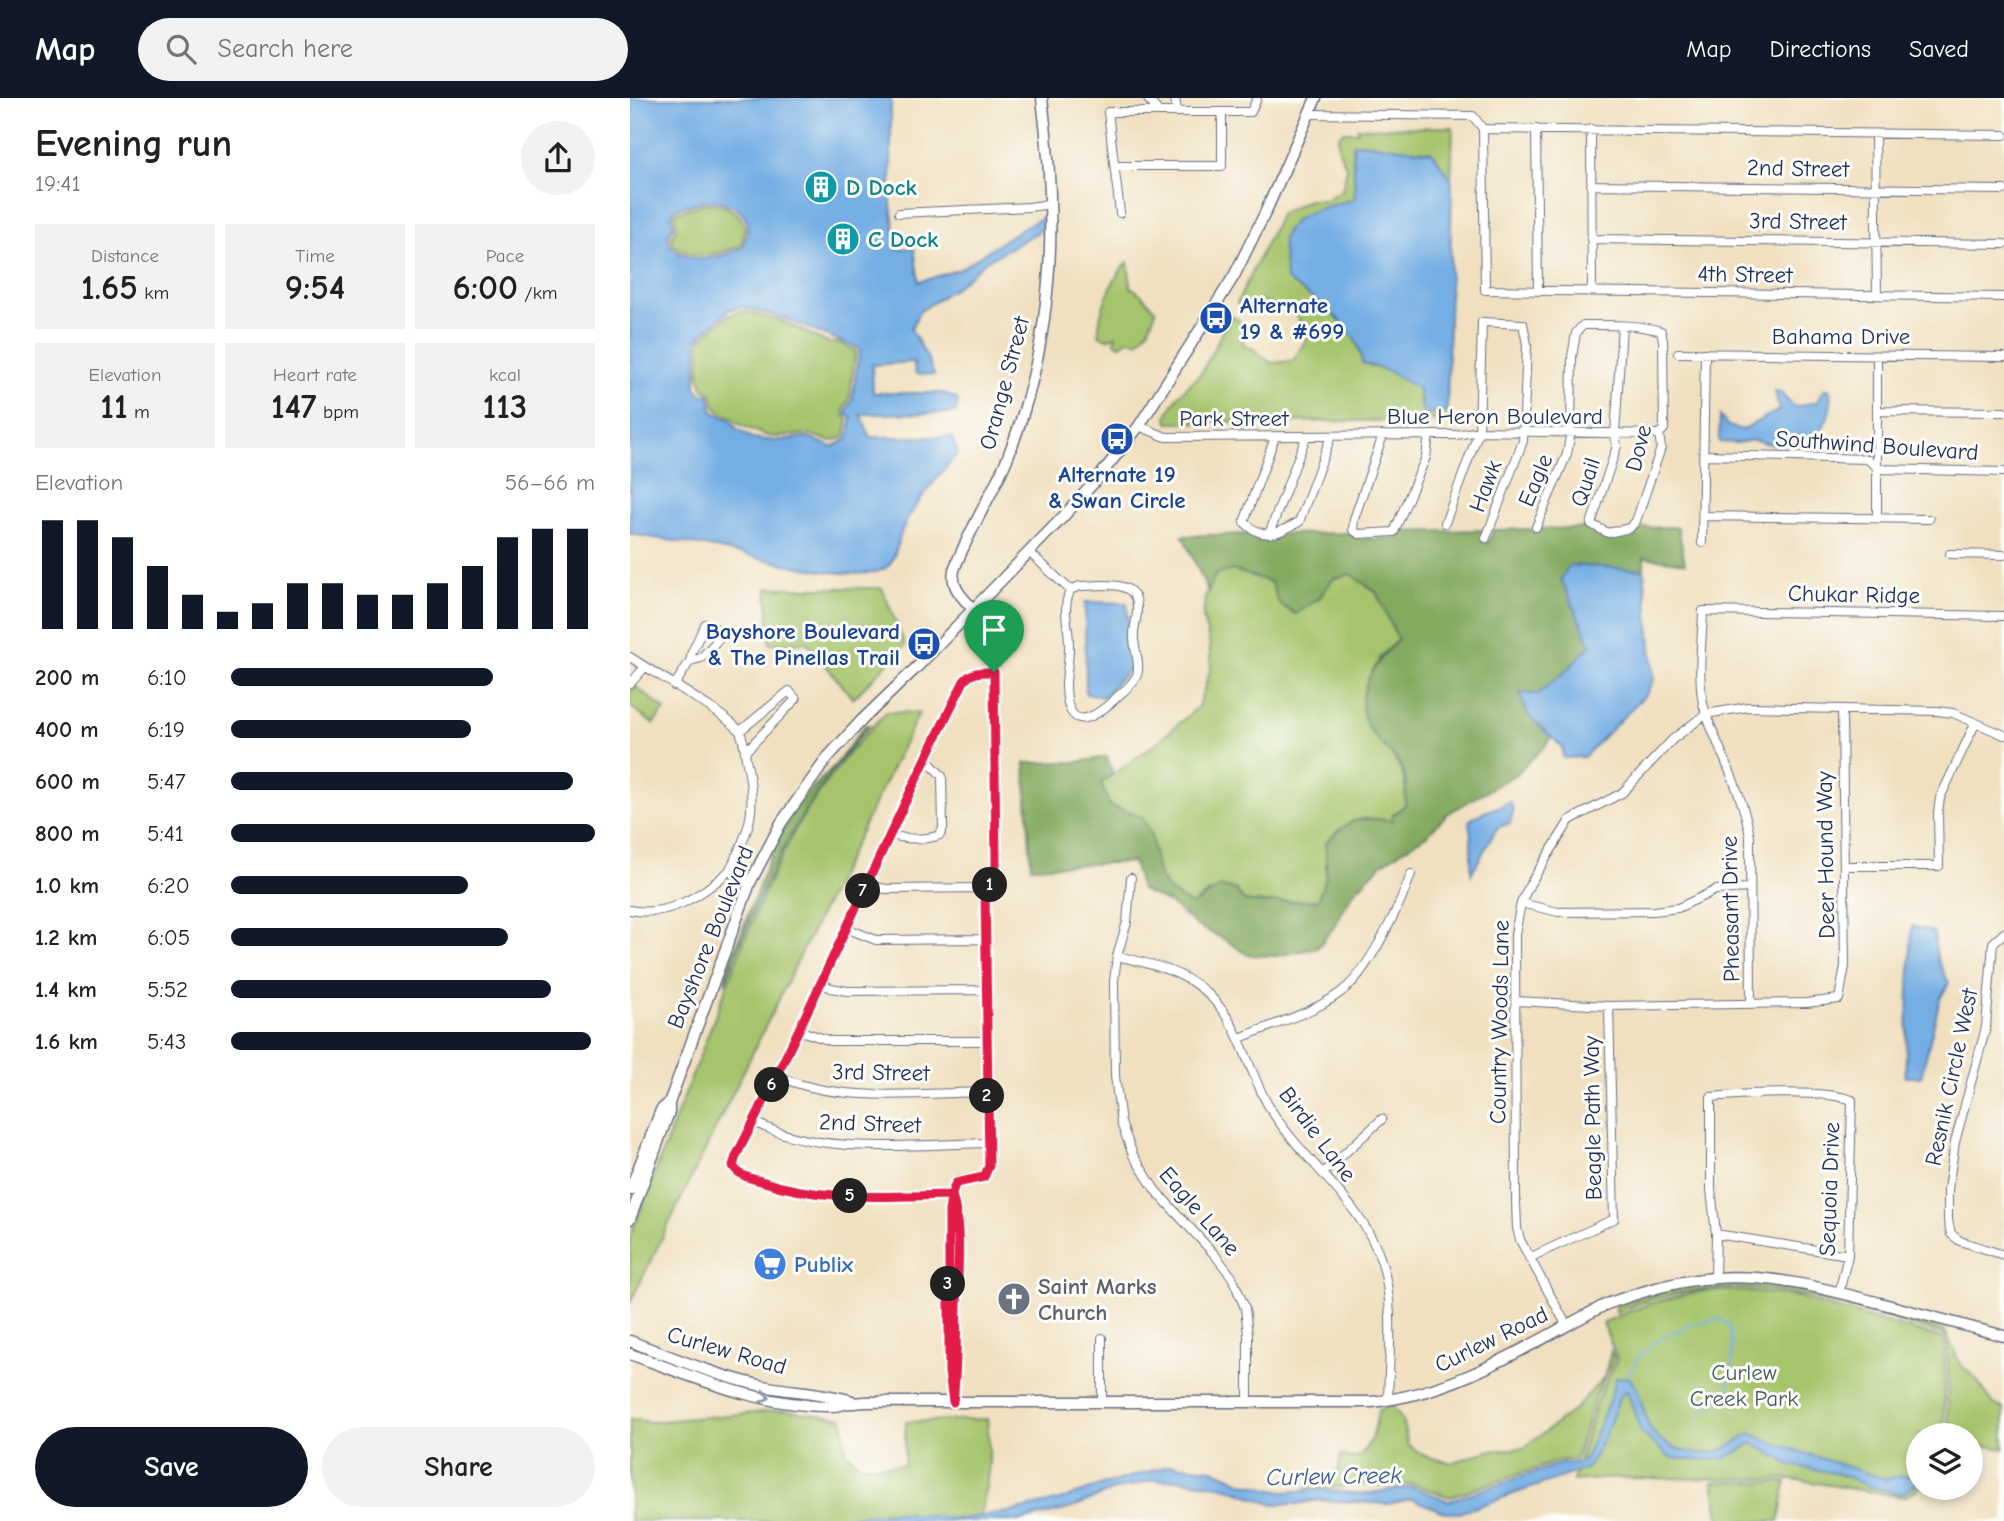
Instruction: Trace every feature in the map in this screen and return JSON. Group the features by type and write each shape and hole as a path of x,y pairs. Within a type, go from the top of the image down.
{"main road":[{"name":"Orange Street","path":"973,609 953,583 954,570 1006,460 1028,393 1047,307 1051,204 1042,98"},
{"name":"Bayshore Boulevard","path":"630,1219 669,1112 669,1102 750,883 781,823 828,757 1030,552 1099,477 1139,426 1234,276 1317,98"},
{"name":"Bayshore Boulevard","path":"630,1190 662,1110 669,1102"},
{"name":"Curlew Road","path":"630,1353 724,1387 767,1398 833,1406 855,1402 1248,1403 1388,1400 1418,1395 1459,1382 1607,1304 1677,1283 1715,1278 1777,1280 1839,1293 2004,1336"},
{"name":"Curlew Road","path":"630,1341 743,1381 833,1395 855,1402"},
{"path":"630,1347 711,1377 743,1381"}],"street":[{"path":"1147,98 1158,111"},
{"path":"1175,98 1177,112"},
{"path":"1120,213 1108,112 1251,112 1257,98"},
{"path":"1115,166 1222,166 1222,112"},
{"path":"1309,114 1473,116 1483,129 2004,135"},
{"name":"4th Street","path":"1483,129 1485,290 2004,297"},
{"path":"1536,129 1538,289"},
{"path":"1591,130 1592,291"},
{"path":"1875,134 1877,296"},
{"name":"2nd Street","path":"1592,186 2004,190"},
{"path":"899,213 1051,204"},
{"name":"3rd Street","path":"1591,239 2004,244"},
{"name":"Hawk","path":"1479,431 1482,322 1523,324 1527,344 1525,430 1486,538"},
{"name":"Eagle","path":"1536,527 1567,454 1571,431 1572,357 1576,333 1583,324 1622,326"},
{"name":"Dove","path":"1591,524 1608,533 1630,528 1636,521 1661,447 1659,434 1664,429 1661,331 1622,326"},
{"name":"Quail","path":"1591,524 1617,446 1615,434 1622,326"},
{"name":"Bahama Drive","path":"1678,353 2004,357"},
{"path":"1702,543 1705,353"},
{"path":"1877,356 1877,517"},
{"path":"1878,411 2004,412"},
{"name":"Park Street","path":"1139,426 1166,438 1331,436"},
{"name":"Blue Heron Boulevard","path":"1331,436 1456,435 1479,431 1525,430 1659,434"},
{"path":"1445,523 1479,431"},
{"path":"1383,435 1353,519 1353,530 1359,534 1394,532 1426,457 1429,435"},
{"path":"1275,438 1244,522 1256,533 1269,534 1299,522 1331,436"},
{"path":"1269,534 1306,437"},
{"name":"Southwind Boulevard","path":"1705,455 1867,459 1878,469 2004,472"},
{"path":"1703,516 1930,519"},
{"path":"1030,552 1070,590"},
{"path":"1950,554 2004,555"},
{"path":"1080,586 1122,586 1130,589 1135,596 1137,607 1133,638 1138,663 1137,674 1133,682 1099,714 1090,717 1079,718 1071,713 1067,705 1066,678 1070,646 1065,625 1065,602 1070,590 1080,586"},
{"path":"867,882 886,889 985,888 994,879 996,864 992,632 988,623 973,609"},
{"name":"Chukar Ridge","path":"1703,611 2004,616"},
{"name":"Pheasant Drive","path":"1703,611 1703,696 1706,713 1746,814 1750,837 1751,1004"},
{"path":"674,686 690,662 705,625 724,632 701,658 690,662"},
{"path":"630,657 740,731 753,794 750,826 729,871 698,897 657,911 630,911"},
{"path":"630,684 645,667"},
{"path":"952,1195 863,1196 807,1193 749,1177 737,1172 733,1166 925,758 968,675 994,672"},
{"path":"740,731 789,691 796,699 745,752"},
{"path":"1706,713 1748,707 1937,711 1953,713 2004,735"},
{"name":"Deer Hound Way","path":"1751,1004 1806,1003 1839,999 1845,966 1842,710"},
{"name":"Country Woods Lane","path":"1567,1325 1529,1258 1517,1228 1515,934 1521,903 1542,863 1570,820 1622,793 1673,739 1706,713"},
{"path":"1844,866 1939,866 1940,798 1975,724"},
{"path":"890,834 906,838 940,835 943,828 942,776 925,758"},
{"path":"729,871 750,883"},
{"path":"1240,1038 1301,1013 1349,986 1373,952 1405,892 1411,874"},
{"name":"Eagle Lane","path":"1130,878 1127,922 1117,956 1114,981 1115,1076 1121,1123 1132,1154 1154,1191 1215,1255 1232,1277 1245,1307 1248,1335 1248,1403"},
{"path":"953,1402 956,1372 957,1210 952,1195 956,1183 984,1177 989,1166 985,888"},
{"path":"1521,903 1558,912 1654,911 1678,908 1716,890 1750,888"},
{"path":"846,928 876,940 986,939"},
{"name":"Resnik Circle West","path":"2004,933 1993,943 1986,1027 1955,1142 1948,1189 1951,1234 1966,1245 2004,1255"},
{"name":"Birdie Lane","path":"1117,956 1177,972 1195,982 1223,1010 1240,1038 1269,1108 1364,1224 1384,1269 1389,1297 1388,1400"},
{"path":"821,983 847,991 986,990"},
{"path":"1516,1001 1609,1006 1751,1004"},
{"name":"Beagle Path Way","path":"1529,1258 1614,1219 1609,1006"},
{"path":"798,1030 831,1041 987,1041"},
{"name":"3rd Street","path":"776,1075 796,1085 846,1094 987,1092"},
{"name":"Sequoia Drive","path":"1716,1234 1711,1189 1711,1097 1839,1096 1852,1100 1848,1255 1839,1293"},
{"path":"1322,1173 1382,1119"},
{"name":"2nd Street","path":"754,1122 775,1133 825,1144 988,1143"},
{"path":"1715,1278 1716,1234 1848,1255"},
{"path":"1102,1338 1102,1403"}],"green space":[{"path":"1453,127 1451,180 1432,152 1353,144 1355,199 1327,207 1334,315 1356,338 1362,363 1388,371 1419,389 1420,405 1447,411 1450,420 1168,423 1167,415 1178,396 1202,372 1231,315 1243,324 1241,335 1244,345 1254,349 1271,363 1293,361 1308,336 1296,315 1260,300 1248,311 1237,303 1281,213 1308,200 1325,200 1342,190 1347,169 1339,151 1338,137 1343,132 1358,132 1357,128"},
{"path":"706,203 724,206 738,214 744,227 740,246 713,254 696,255 680,250 672,244 672,236 677,227 674,217 677,212"},
{"path":"1128,262 1131,287 1156,311 1148,330 1138,342 1128,340 1120,345 1115,342 1116,336 1106,339 1099,335 1099,327 1103,307 1112,286"},
{"path":"741,311 780,320 828,343 839,343 856,351 849,400 844,409 848,419 844,438 830,441 809,434 775,437 764,435 737,423 719,411 711,393 705,391 699,376 700,340 727,316"},
{"path":"1678,527 1685,563 1644,557 1644,570 1570,565 1561,579 1591,645 1566,671 1538,694 1520,693 1528,715 1551,737 1547,744 1516,774 1447,814 1428,834 1383,863 1353,893 1332,930 1317,948 1275,956 1248,955 1197,926 1170,903 1141,890 1133,862 1031,867 1025,763 1078,762 1107,757 1113,773 1101,783 1110,806 1142,817 1151,835 1158,874 1168,890 1192,905 1220,887 1235,889 1244,901 1263,903 1318,900 1326,876 1326,843 1355,821 1392,821 1392,816 1405,805 1406,784 1402,768 1370,730 1362,705 1367,681 1373,670 1398,639 1376,592 1350,574 1333,579 1319,598 1296,614 1279,604 1271,582 1233,570 1216,574 1208,591 1183,536 1251,534 1270,540 1284,534 1350,533 1359,539 1396,538 1399,532 1485,530 1482,540 1488,543 1493,530 1531,529 1537,533 1539,529 1590,528 1608,537 1631,532 1635,528"},
{"path":"1233,570 1271,582 1279,604 1319,598 1333,579 1350,574 1376,592 1398,639 1379,658 1368,728 1397,762 1404,780 1405,805 1392,816 1392,821 1355,821 1326,843 1326,876 1318,900 1263,903 1244,901 1235,889 1207,893 1192,905 1168,890 1158,874 1155,858 1133,813 1110,806 1101,783 1154,745 1198,707 1211,668 1209,640 1203,618 1205,597 1216,573"},
{"path":"767,588 882,588 905,645 853,699 807,642 770,644"},
{"path":"635,686 665,710 653,724 630,706 630,691"},
{"path":"886,712 919,713 630,1303 630,1237 769,882 797,826 814,800 846,756"},
{"path":"865,725 870,725 822,784 784,846 753,912 725,983 726,973 767,865 789,818 802,799 836,764"},
{"path":"1715,1282 1756,1282 1828,1294 1945,1331 1960,1364 1975,1378 1994,1404 2004,1409 2004,1449 1983,1445 1983,1423 1948,1423 1948,1339 1945,1335 1822,1300 1741,1288 1700,1289 1658,1297 1616,1313 1616,1306 1661,1291"},
{"name":"Curlew Creek Park","path":"1710,1290 1794,1296 1945,1339 1944,1423 1906,1423 1906,1496 1792,1479 1617,1478 1573,1481 1597,1400 1617,1359 1603,1323 1655,1302"},
{"path":"1611,1351 1614,1358 1594,1399 1576,1459 1559,1461 1450,1497 1413,1484 1307,1488 1310,1484 1338,1472 1341,1455 1351,1458 1360,1456 1372,1439 1379,1410 1391,1405 1402,1419 1408,1445 1425,1456 1451,1463 1488,1451 1524,1448 1574,1410 1604,1377"},
{"path":"785,1410 843,1418 846,1452 860,1465 904,1465 906,1422 987,1419 988,1470 979,1521 630,1521 630,1419 650,1422"},
{"path":"1713,1482 1786,1482 1779,1521 1720,1521"}],"water":[{"path":"630,98 891,98 891,204 897,249 914,248 919,282 960,269 1043,217 1041,230 985,262 956,287 919,312 911,329 934,375 916,374 913,362 872,365 873,393 944,393 958,400 956,413 861,414 870,437 952,437 958,453 909,516 888,566 875,572 831,572 630,534","holes":["706,200 727,204 742,213 747,227 742,248 714,257 695,258 677,252 669,245 669,234 674,226 671,217 675,209","741,307 781,317 860,349 852,401 847,410 847,415 852,418 847,440 832,447 808,437 775,441 752,438 736,428 731,420 713,412 709,395 702,395 696,387 697,339 729,310"]},
{"path":"1353,144 1432,152 1452,181 1447,411 1423,414 1419,389 1388,371 1362,363 1353,336 1344,325 1286,279 1283,239 1287,230 1294,222 1313,211 1355,199"},
{"path":"1829,389 1830,410 1815,441 1794,438 1777,446 1754,440 1719,442 1720,416 1728,426 1742,430 1779,410 1775,391 1779,391 1794,407 1817,402 1823,390"},
{"path":"1570,565 1644,570 1654,679 1647,693 1584,757 1563,758 1562,747 1528,715 1520,693 1538,694 1566,671 1591,645 1561,579"},
{"path":"1085,602 1127,603 1131,667 1103,697 1086,694"},
{"path":"1510,801 1513,811 1510,823 1497,828 1471,874 1469,821"},
{"path":"1912,926 1934,932 1937,959 1949,983 1940,999 1921,1077 1905,1077"},
{"path":"1628,1377 1633,1382 1649,1426 1662,1441 1681,1450 1702,1453 1722,1450 1750,1433 1885,1479 1906,1476 1906,1491 1901,1494 1868,1486 1840,1474 1790,1465 1753,1443 1724,1459 1670,1458 1641,1432 1627,1391 1620,1396 1606,1434 1588,1468 1459,1513 1441,1511 1412,1499 1388,1504 1318,1500 1297,1504 1272,1504 1225,1487 1182,1480 1154,1480 1111,1491 1069,1509 1020,1521 805,1521 894,1512 961,1519 1014,1511 1060,1500 1171,1465 1213,1469 1243,1483 1282,1492 1318,1490 1363,1494 1413,1487 1449,1501 1560,1464 1581,1462 1586,1457 1616,1378"}],"waterway":[{"path":"1628,1377 1643,1353 1665,1336 1692,1325 1720,1319 1729,1325 1731,1334 1730,1379 1722,1398 1700,1412"}],"place":[{"name":"D Dock","path":"821,187"},
{"name":"C Dock","path":"843,239"},
{"name":"Alternate 19 & #699","path":"1216,318"},
{"name":"Alternate 19 & Swan Circle","path":"1117,439"},
{"name":"Bayshore Boulevard & The Pinellas Trail","path":"924,644"},
{"name":"Publix","path":"770,1264"},
{"name":"Saint Marks Church","path":"1014,1299"}],"route":[{"path":"994,672 976,672 968,675 964,681 733,1166 737,1172 749,1177 797,1192 828,1196 952,1195 957,1210 956,1372 953,1402 949,1372 949,1211 952,1195 953,1188 956,1183 984,1177 989,1166 985,888 994,879 996,864 994,672"}],"water label":[{"name":"Curlew Creek","path":"1334,1476"}]}
